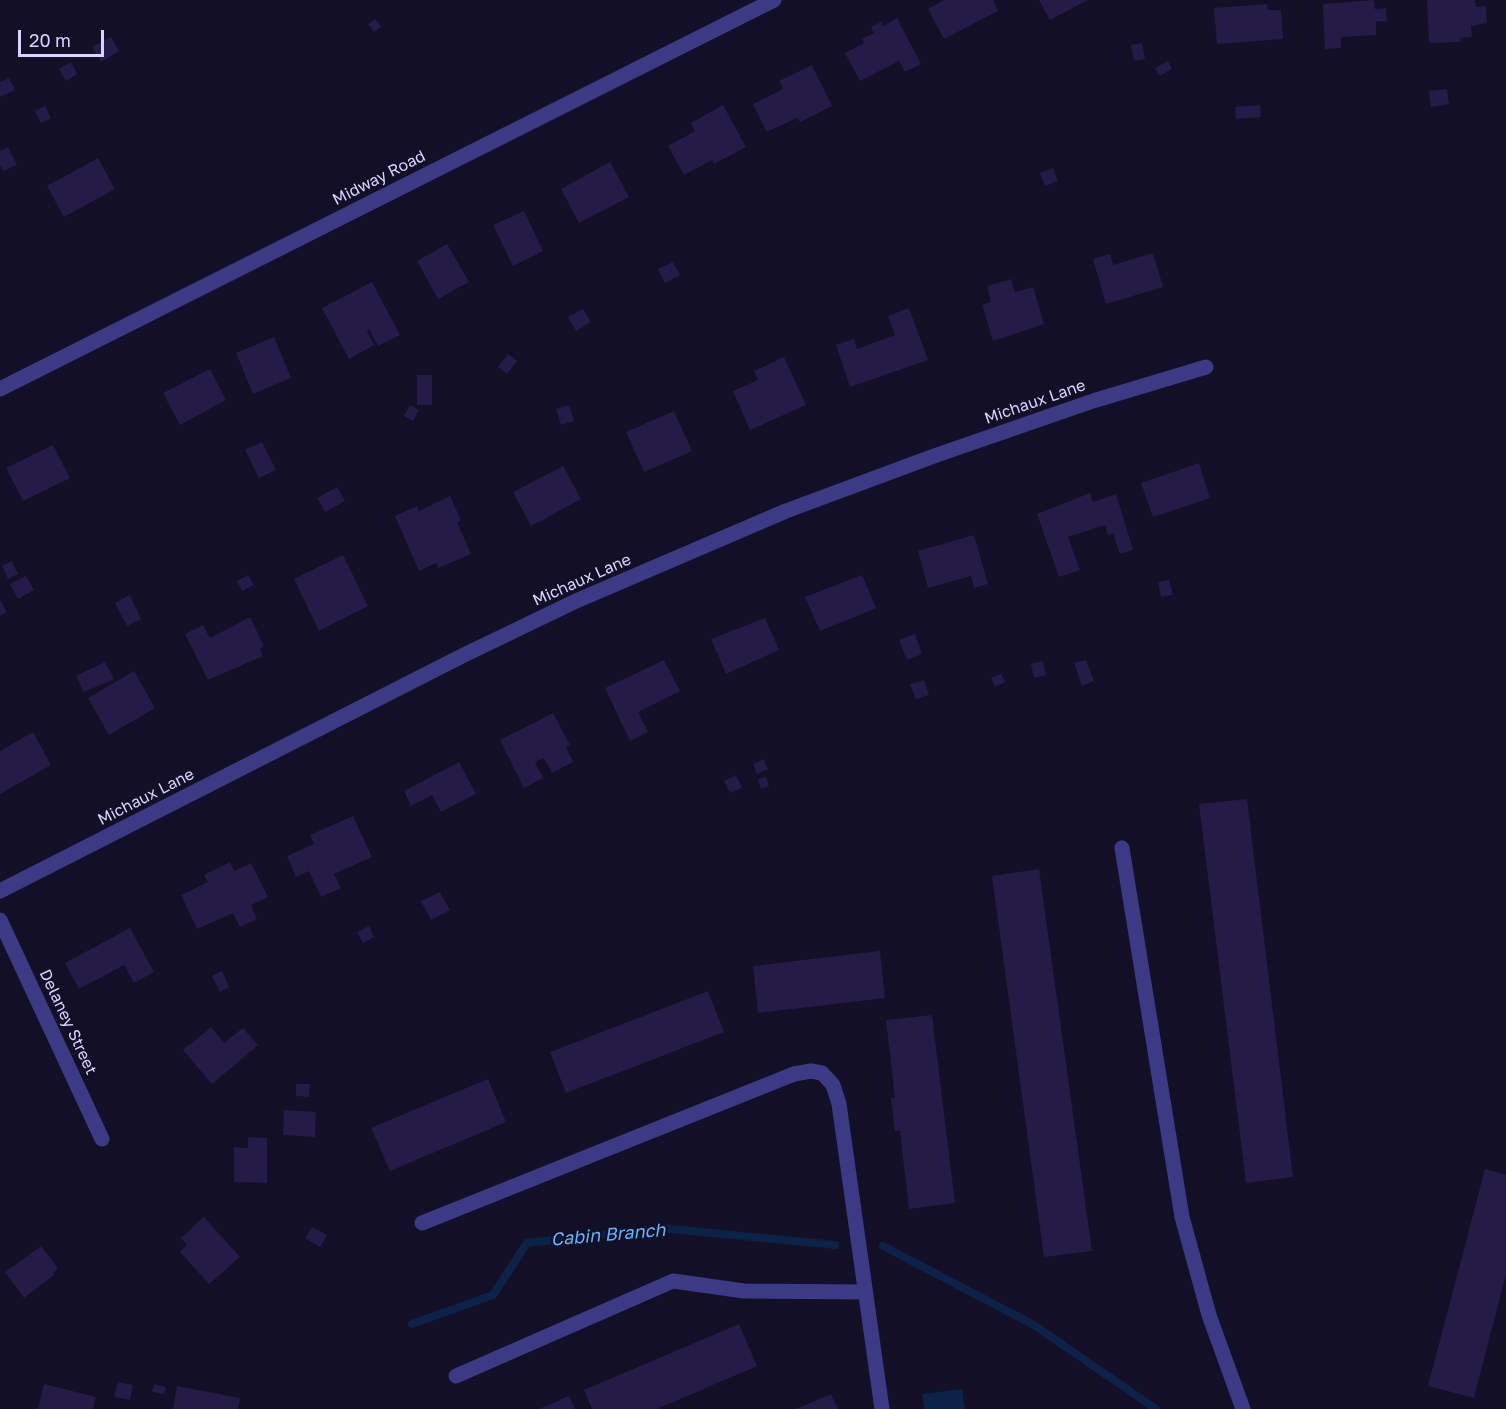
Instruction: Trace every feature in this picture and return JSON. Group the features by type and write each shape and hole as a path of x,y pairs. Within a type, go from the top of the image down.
{"street":[{"name":"Midway Road","path":"0,389 774,0"},
{"name":"Michaux Lane","path":"0,891 464,655 597,592 786,511 934,456 1093,401 1206,367"},
{"path":"1122,848 1182,1217 1209,1315 1243,1409"},
{"name":"Delaney Street","path":"0,920 102,1139"},
{"path":"422,1223 794,1074 811,1071 822,1073 833,1085 839,1104 882,1409"},
{"path":"456,1376 673,1281 744,1291 866,1292"}],"water":[{"path":"962,1389 965,1409 924,1409 922,1394"}],"building":[{"path":"944,0 993,0 998,11 944,39 928,9"},
{"path":"1039,0 1088,0 1050,20"},
{"path":"1374,0 1375,9 1386,8 1387,21 1376,22 1376,35 1341,37 1341,48 1325,49 1323,4"},
{"path":"1427,0 1475,0 1476,7 1486,6 1487,23 1471,26 1472,37 1460,38 1461,42 1429,43"},
{"path":"1267,4 1268,10 1281,10 1283,39 1217,44 1214,8"},
{"path":"897,18 921,64 905,72 899,61 860,81 845,53 864,43 862,39 874,33 871,27 881,22 883,26"},
{"path":"375,19 381,27 374,32 368,24"},
{"path":"111,37 119,51 101,62 92,47"},
{"path":"1142,43 1145,59 1134,61 1131,45"},
{"path":"1168,61 1172,69 1160,76 1155,68"},
{"path":"71,62 77,74 66,81 59,69"},
{"path":"812,65 832,106 800,122 797,118 767,132 753,104 783,89 779,81"},
{"path":"9,78 15,90 0,97 0,82"},
{"path":"1447,89 1449,104 1431,107 1429,91"},
{"path":"723,105 746,147 714,164 712,160 684,175 668,146 695,131 691,123"},
{"path":"1260,105 1261,117 1236,119 1235,107"},
{"path":"45,106 51,118 41,123 35,111"},
{"path":"8,147 17,165 4,171 0,165 0,151"},
{"path":"98,158 115,189 64,217 47,186"},
{"path":"610,162 629,197 579,223 561,189"},
{"path":"1053,168 1058,181 1045,186 1040,173"},
{"path":"524,211 543,251 513,266 493,225"},
{"path":"447,244 469,282 438,299 417,261"},
{"path":"1153,253 1163,287 1106,304 1093,259 1110,254 1113,265"},
{"path":"673,262 680,275 665,283 658,269"},
{"path":"1011,279 1015,292 1033,287 1044,324 993,341 982,305 991,302 987,286"},
{"path":"372,282 400,335 378,346 369,329 367,331 374,345 349,359 322,308"},
{"path":"909,308 928,360 850,387 836,345 854,339 857,349 895,335 888,316"},
{"path":"583,309 591,322 576,331 568,317"},
{"path":"274,337 291,378 253,394 236,353"},
{"path":"508,354 517,361 507,374 498,367"},
{"path":"784,357 806,405 750,430 733,391 758,380 754,371"},
{"path":"210,369 226,400 180,425 163,393"},
{"path":"417,375 432,375 432,405 417,405"},
{"path":"410,405 419,410 413,421 404,416"},
{"path":"569,405 574,421 561,425 556,409"},
{"path":"674,411 692,451 644,472 626,432"},
{"path":"262,442 276,470 259,478 245,450"},
{"path":"53,445 70,478 23,501 6,468"},
{"path":"1199,463 1210,498 1153,517 1141,483"},
{"path":"563,466 581,499 531,526 513,492"},
{"path":"337,487 345,501 325,512 317,498"},
{"path":"1090,493 1093,502 1116,494 1133,550 1120,554 1113,533 1108,535 1105,525 1068,537 1080,570 1059,577 1037,514"},
{"path":"450,496 461,520 457,522 471,554 438,568 436,563 419,571 395,516 417,506 419,511"},
{"path":"974,535 988,584 974,588 971,576 928,588 918,551"},
{"path":"343,555 368,606 319,631 294,579"},
{"path":"12,561 18,574 8,579 2,566"},
{"path":"248,575 254,585 242,591 237,581"},
{"path":"862,575 876,608 820,631 805,597"},
{"path":"26,576 34,590 18,599 10,584"},
{"path":"1169,580 1173,595 1161,597 1158,582"},
{"path":"130,595 141,619 127,626 115,603"},
{"path":"0,600 7,612 0,616"},
{"path":"250,617 264,646 260,649 263,656 208,680 185,634 203,625 210,638"},
{"path":"765,618 779,650 726,674 711,639"},
{"path":"915,634 922,654 907,660 899,640"},
{"path":"664,660 680,691 638,712 648,732 630,741 605,688"},
{"path":"1086,660 1094,681 1082,686 1074,663"},
{"path":"1043,661 1046,675 1034,678 1031,664"},
{"path":"105,662 114,679 84,692 76,676"},
{"path":"134,671 155,708 109,735 88,698"},
{"path":"1001,674 1005,682 995,687 991,678"},
{"path":"924,680 929,695 916,699 910,684"},
{"path":"553,713 570,745 566,747 573,762 552,773 544,758 535,762 543,778 524,788 500,740"},
{"path":"33,732 51,765 0,794 0,751"},
{"path":"764,759 768,769 757,774 753,764"},
{"path":"459,762 476,794 441,812 432,795 411,806 404,791"},
{"path":"736,775 742,788 730,793 724,781"},
{"path":"766,777 769,786 761,789 758,779"},
{"path":"1247,799 1293,1177 1246,1183 1199,804"},
{"path":"353,816 372,857 334,874 341,888 321,897 309,871 296,877 287,856 314,844 310,835"},
{"path":"230,862 234,871 251,863 268,897 251,905 257,919 240,927 233,913 197,929 181,895 208,882 204,875"},
{"path":"1039,869 1092,1251 1044,1257 992,876"},
{"path":"440,892 450,910 431,920 421,901"},
{"path":"369,926 374,937 363,943 357,932"},
{"path":"130,928 154,972 134,983 124,965 79,989 65,963"},
{"path":"880,951 885,998 758,1013 753,966"},
{"path":"222,971 229,987 220,992 212,976"},
{"path":"708,991 724,1032 566,1093 550,1052"},
{"path":"932,1015 955,1203 909,1209 900,1131 895,1131 891,1098 895,1098 886,1020"},
{"path":"211,1027 224,1043 243,1028 258,1045 212,1084 183,1050"},
{"path":"488,1079 506,1122 390,1171 371,1128"},
{"path":"296,1084 310,1084 309,1097 296,1096"},
{"path":"284,1110 316,1112 315,1137 283,1135"},
{"path":"248,1137 267,1138 267,1183 234,1182 234,1147 248,1148"},
{"path":"1485,1169 1506,1175 1506,1274 1474,1398 1428,1386"},
{"path":"204,1217 240,1257 209,1284 180,1252 187,1245 181,1238"},
{"path":"312,1227 327,1235 320,1247 305,1238"},
{"path":"41,1246 58,1268 53,1273 54,1275 24,1298 5,1272"},
{"path":"739,1324 757,1366 657,1409 592,1409 584,1390"},
{"path":"118,1382 133,1385 130,1400 114,1397"},
{"path":"44,1384 96,1397 93,1409 38,1409"},
{"path":"154,1384 166,1387 164,1394 152,1392"},
{"path":"177,1386 240,1398 238,1409 173,1409"},
{"path":"831,1394 838,1409 796,1409"},
{"path":"569,1396 575,1409 539,1409"}],"waterway":[{"name":"Cabin Branch","path":"412,1324 493,1295 527,1243 661,1228 835,1245"},
{"name":"Cabin Branch","path":"883,1246 1034,1325 1156,1409"}]}
